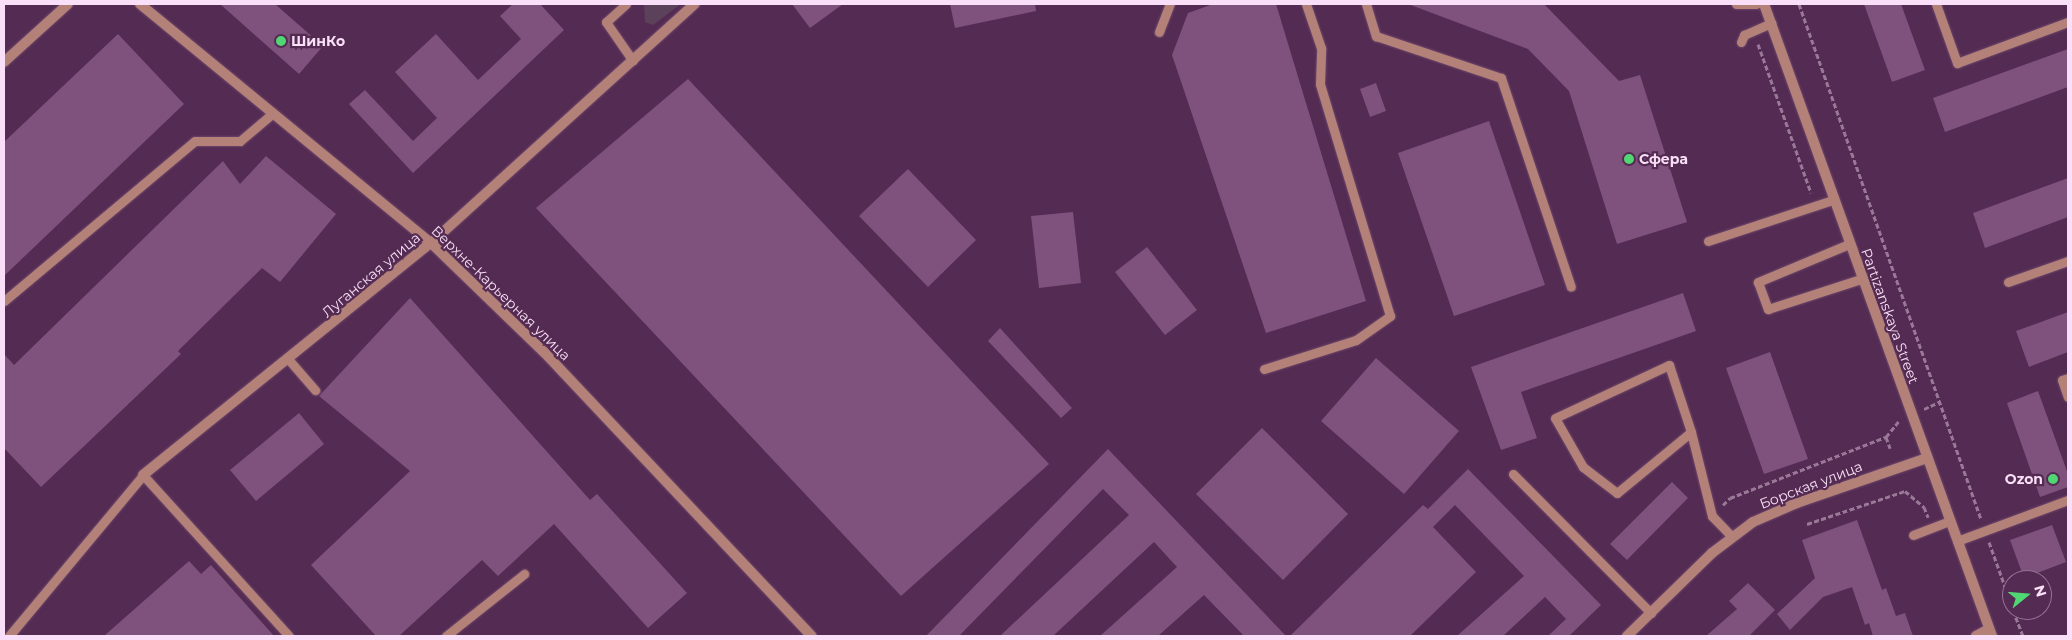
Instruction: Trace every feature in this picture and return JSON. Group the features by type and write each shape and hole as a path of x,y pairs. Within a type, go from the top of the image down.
{"street":[{"path":"4,62 68,4"},
{"name":"Верхне-Карьерная улица","path":"140,4 431,243 544,352 812,636"},
{"name":"Луганская улица","path":"143,475 289,360 431,243 695,4"},
{"name":"Partizanskaya Street","path":"1764,4 1861,279 1990,633"},
{"name":"Борская улица","path":"1627,636 1731,536 1797,502 1927,458"},
{"path":"1976,636 1990,633"}],"lane":[{"path":"626,4 606,22 633,61"},
{"path":"1159,32 1170,4"},
{"path":"1264,369 1356,340 1390,316 1320,84 1321,48 1306,4"},
{"path":"1366,4 1376,36 1501,78 1571,288"},
{"path":"1736,4 1756,4"},
{"path":"1936,4 1957,63 2068,22"},
{"path":"1741,42 1744,35 1771,23"},
{"path":"4,301 195,142 240,140 273,113"},
{"path":"1708,241 1833,200"},
{"path":"1849,244 1758,282 1768,310 1861,279"},
{"path":"2008,282 2068,261"},
{"path":"289,360 315,390"},
{"path":"1691,432 1617,493 1583,467 1555,418 1670,365 1691,432 1712,516 1731,536"},
{"path":"2068,378 2062,380 2068,397"},
{"path":"1512,474 1651,613"},
{"path":"9,636 143,475 290,636"},
{"path":"1957,541 2068,500"},
{"path":"1913,535 1950,521"},
{"path":"446,636 524,574"}],"path":[{"path":"1799,4 2002,578"},
{"path":"1754,32 1815,206"},
{"path":"1712,516 1730,498 1886,437 1896,428 1896,422"},
{"path":"1886,437 1890,448"},
{"path":"1902,484 1905,491 1924,506 1932,528"},
{"path":"1807,524 1905,491"},
{"path":"2017,620 2023,636"}],"shaded area":[{"path":"644,4 681,4 653,25 645,22"}],"building":[{"path":"220,4 275,4 323,46 299,74"},
{"path":"513,4 540,4 564,30 413,173 349,104 365,90 413,141 437,118 395,72 436,34 478,80 521,39 500,16"},
{"path":"792,4 843,4 810,28"},
{"path":"950,4 1035,4 1036,11 955,28"},
{"path":"1213,4 1276,4 1366,301 1266,333 1172,55 1188,13"},
{"name":"Сфера","path":"1408,4 1544,4 1619,81 1640,75 1687,222 1617,244 1569,91 1528,49"},
{"path":"1864,4 1901,4 1925,70 1892,82"},
{"path":"118,34 184,104 4,276 4,142"},
{"path":"2068,49 2068,87 1945,132 1933,98"},
{"path":"688,79 1049,464 901,596 536,208"},
{"path":"1376,83 1386,111 1370,117 1360,89"},
{"path":"1489,121 1545,285 1454,316 1398,153"},
{"path":"266,156 336,214 280,282 262,268 178,351 181,354 41,487 4,448 4,354 14,365 223,161 240,184"},
{"path":"908,169 976,240 928,287 859,216"},
{"path":"2068,178 2068,217 1985,248 1973,213"},
{"path":"1073,212 1081,283 1039,288 1031,216"},
{"path":"1147,247 1197,310 1165,335 1115,272"},
{"path":"1683,293 1696,331 1521,392 1537,438 1501,450 1471,367"},
{"path":"410,298 590,500 597,494 687,593 648,628 554,524 498,576 482,560 399,636 376,636 311,565 410,471 319,396"},
{"path":"2068,312 2068,352 2029,367 2016,331"},
{"path":"1000,328 1072,408 1061,418 988,341"},
{"path":"1770,352 1808,459 1764,474 1726,368"},
{"path":"1376,358 1459,431 1404,494 1321,421"},
{"path":"2038,391 2068,474 2068,487 2040,497 2007,403"},
{"path":"299,413 324,444 256,501 230,470"},
{"path":"1262,428 1348,514 1283,580 1196,494"},
{"path":"1108,449 1286,636 1244,636 1204,595 1158,636 1100,636 1177,567 1154,542 1053,636 1000,636 1129,515 1103,489 959,636 926,636"},
{"path":"1468,469 1601,605 1569,636 1548,636 1566,619 1545,597 1503,636 1457,636 1524,576 1455,505 1433,527 1476,572 1410,636 1290,636 1423,505 1428,509"},
{"path":"1672,482 1688,498 1627,560 1610,544"},
{"path":"1857,520 1882,590 1886,588 1896,616 1905,613 1913,636 1873,636 1869,623 1865,625 1852,587 1823,597 1790,630 1777,614 1815,578 1802,540"},
{"path":"2052,525 2066,562 2045,570 2021,570 2010,540"},
{"path":"189,561 201,574 211,565 274,636 104,636"},
{"path":"1748,583 1775,610 1749,636 1706,636 1737,609 1729,601"}],"place":[{"name":"ШинКо","path":"281,41"},
{"name":"Сфера","path":"1629,159"},
{"name":"Ozon","path":"2053,479"}]}
